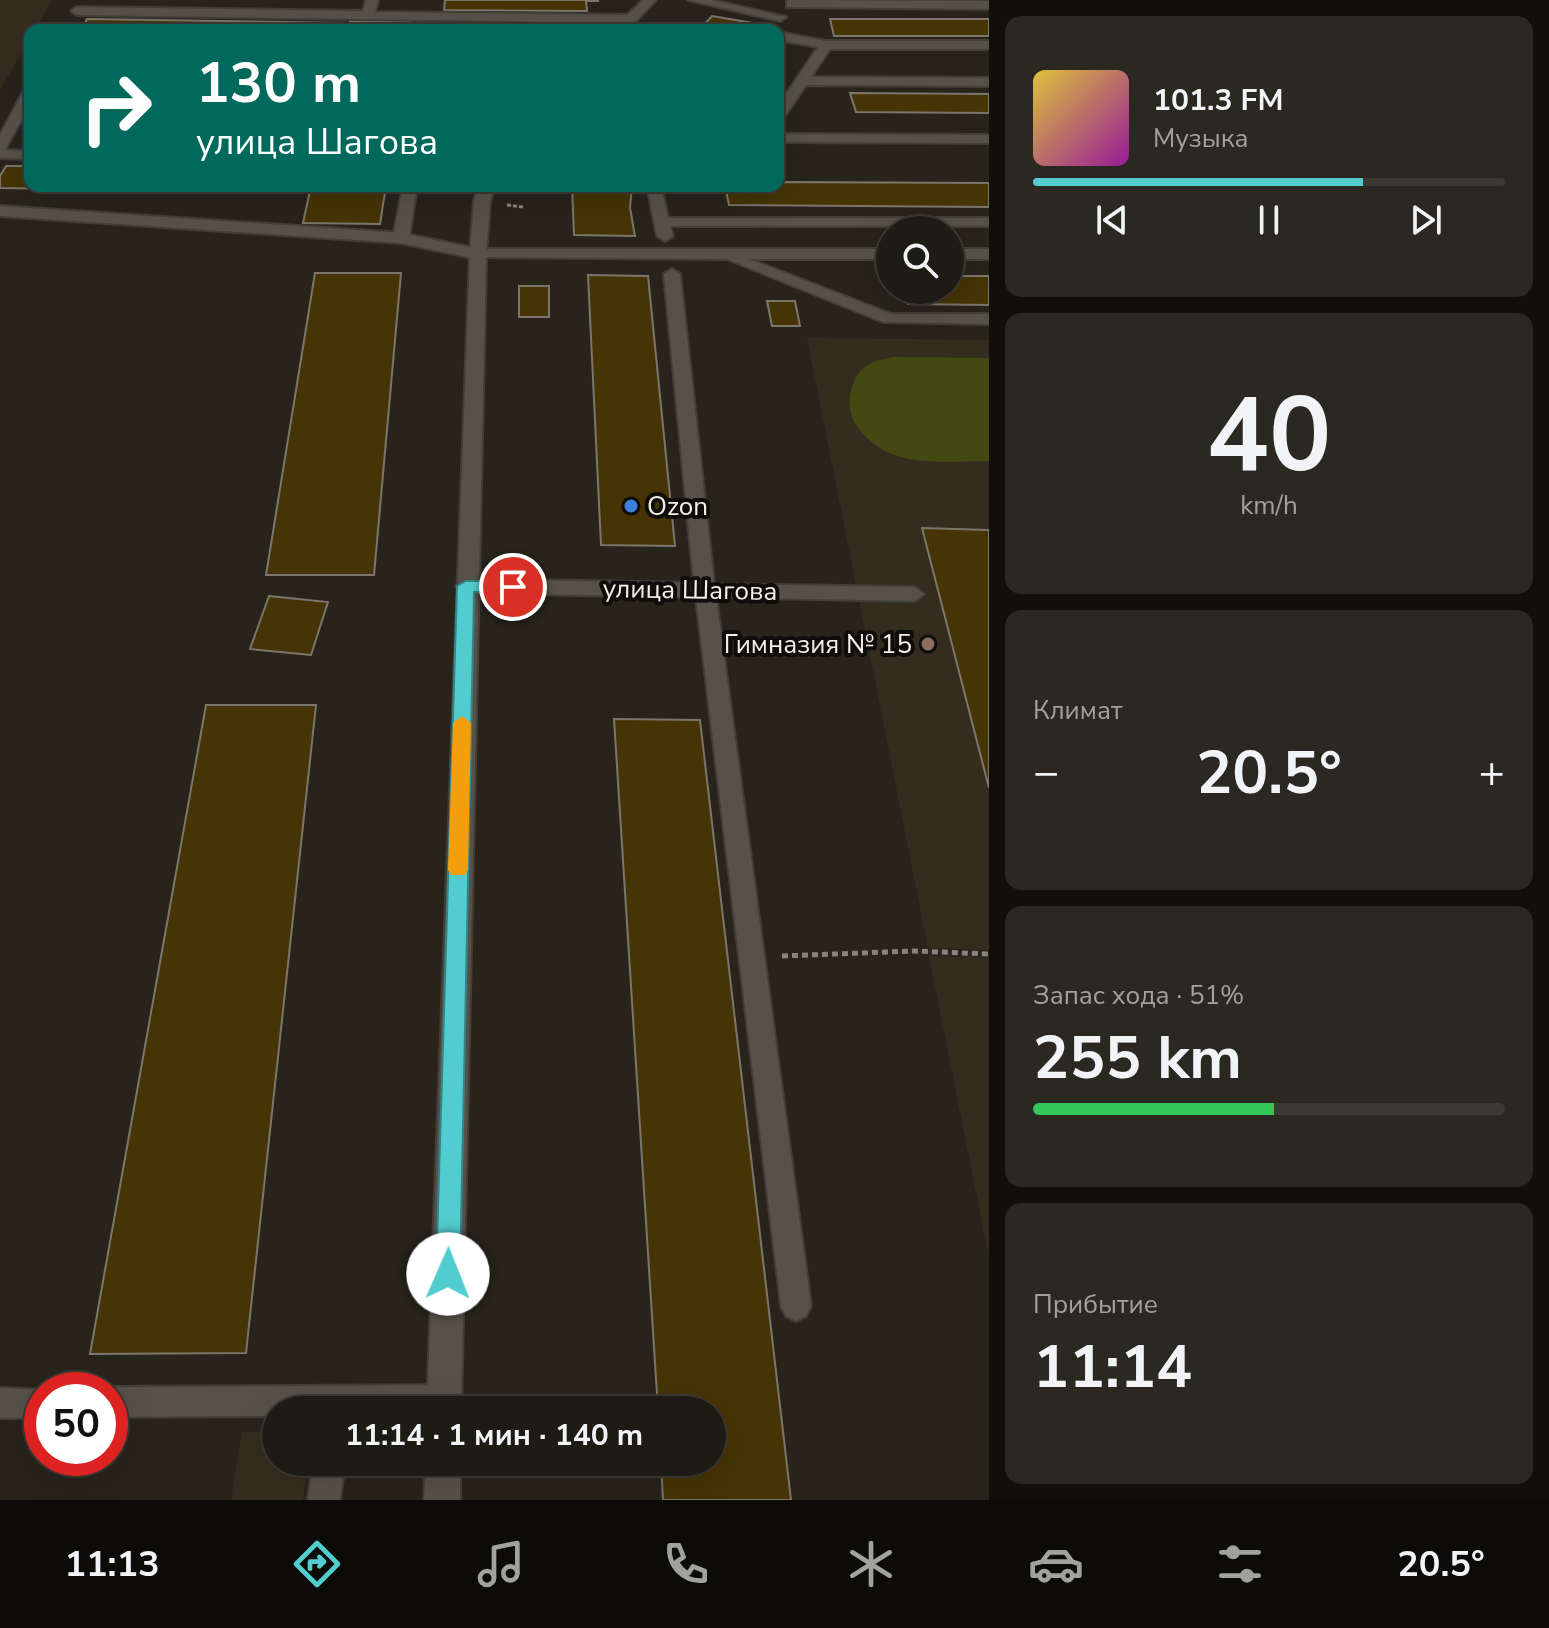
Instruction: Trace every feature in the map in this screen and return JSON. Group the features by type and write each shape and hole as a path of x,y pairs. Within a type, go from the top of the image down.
{"main road":[{"path":"626,24 650,0"},
{"path":"444,1396 466,586 478,254 485,192"},
{"path":"0,211 401,238 478,254"},
{"path":"442,1500 443,1476"}],"lane":[{"path":"368,15 372,0"},
{"path":"418,16 420,0"},
{"path":"694,0 780,17"},
{"path":"775,24 793,2 989,5"},
{"path":"77,11 631,19"},
{"path":"784,37 826,45 989,45"},
{"path":"784,107 826,45"},
{"path":"801,81 989,82"},
{"path":"0,147 24,112"},
{"path":"784,138 989,139"},
{"path":"0,154 24,155"},
{"path":"401,238 409,192"},
{"path":"655,192 670,263 705,590 796,1306"},
{"path":"662,222 989,222"},
{"path":"478,254 670,263 719,253 876,254"},
{"path":"719,253 889,319 989,319"},
{"path":"964,254 989,254"},
{"name":"улица Шагова","path":"466,586 914,594"},
{"path":"128,1402 262,1405"},
{"path":"0,1403 24,1403"},
{"path":"324,1500 327,1476"}],"path":[{"path":"753,957 914,951 989,954"}],"shaded area":[{"path":"0,0 52,0 38,24 24,24 24,48 0,90"},
{"name":"Гимназия № 15","path":"807,338 989,340 989,950 928,948"},
{"path":"929,956 989,958 989,1258"},
{"path":"242,1432 262,1433 262,1476 306,1476 303,1500 231,1500"}],"green space":[{"path":"893,357 989,358 989,461 913,460 889,453 863,433 852,418 850,409 853,383 869,364"}],"building":[{"path":"445,0 598,1 586,1 587,11 444,10"},
{"path":"712,16 753,23 752,24 705,24"},
{"path":"87,19 347,23 347,24 84,24"},
{"path":"830,19 989,19 989,36 834,36"},
{"path":"350,21 411,22 411,24 349,24"},
{"path":"850,93 989,94 989,113 856,112"},
{"path":"6,166 24,166 24,188 0,188 0,176"},
{"path":"784,182 989,183 989,207 729,205 726,192 784,192"},
{"path":"310,192 385,192 380,224 303,223"},
{"path":"572,192 631,192 630,208 635,236 574,235"},
{"path":"315,273 401,273 374,575 266,575"},
{"path":"588,275 648,276 675,546 601,545"},
{"path":"964,276 989,276 989,305 908,304 964,304"},
{"path":"519,286 549,286 549,317 519,317"},
{"path":"767,301 795,301 800,326 772,326"},
{"path":"922,528 989,530 989,788"},
{"path":"269,596 328,602 311,655 250,649"},
{"path":"206,705 316,705 246,1353 90,1354"},
{"path":"614,719 700,720 791,1500 663,1500 662,1476 726,1476 726,1396 657,1396"}],"slow traffic":[{"path":"458,870 462,723"}],"place":[{"name":"Ozon","path":"631,506"},
{"name":"Гимназия № 15","path":"928,644"}],"route":[{"path":"448,1274 466,586 513,587"}]}
